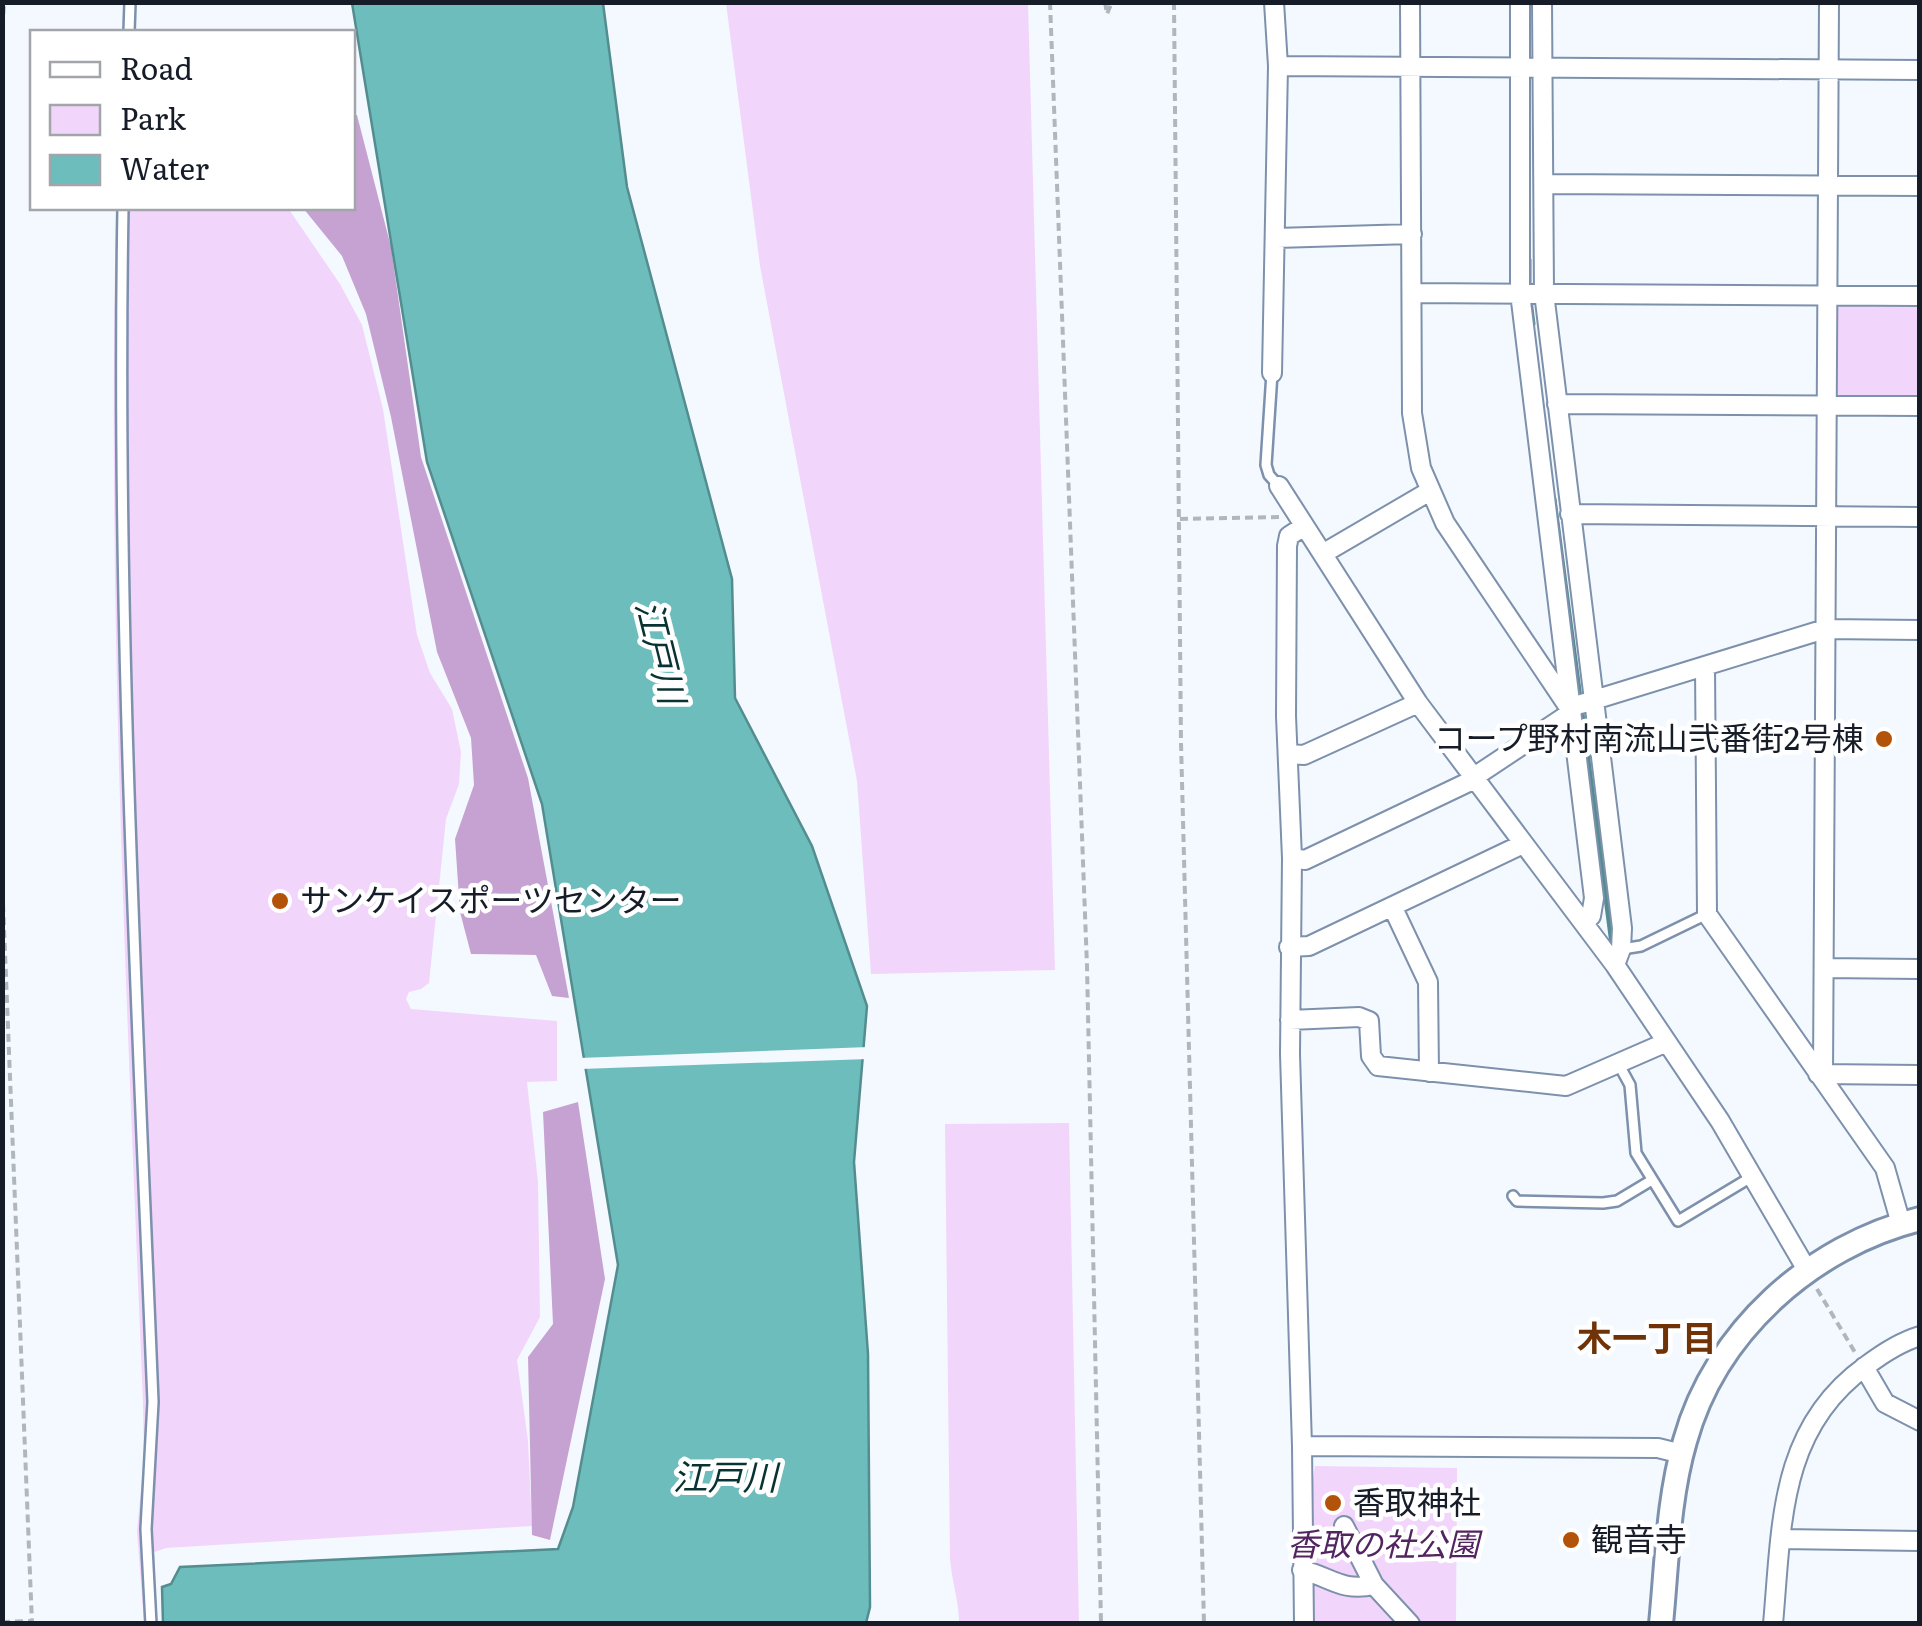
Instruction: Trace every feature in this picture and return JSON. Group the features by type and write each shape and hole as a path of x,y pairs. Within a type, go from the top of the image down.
{"street":[{"path":"1272,373 1278,66 1274,2"},
{"path":"1410,2 1412,414 1421,468 1472,564 1572,708"},
{"path":"1520,2 1520,293 1594,898 1591,916 1583,921"},
{"path":"1542,2 1544,293 1622,928 1619,957"},
{"path":"1820,1074 1824,968 1828,2"},
{"path":"1278,66 1920,70"},
{"path":"1544,184 1920,186"},
{"path":"1276,238 1412,234"},
{"path":"1412,293 1920,296"},
{"path":"1557,404 1920,406"},
{"path":"1278,486 1418,703 1583,921 1619,957 1811,1278"},
{"path":"1324,553 1430,491"},
{"path":"1570,514 1920,517"},
{"path":"1299,519 1287,546 1292,858 1290,1020 1304,1624"},
{"path":"1292,858 1305,860 1474,778 1572,708 1826,630 1920,630"},
{"path":"1661,1624 1682,1454 1694,1412 1722,1358 1775,1297 1811,1278 1852,1244 1910,1222 1885,1168 1707,914 1705,667"},
{"path":"1288,754 1304,755 1418,703"},
{"path":"1289,946 1309,946 1523,844"},
{"path":"1392,908 1428,982 1429,1072"},
{"path":"1824,968 1920,969"},
{"path":"1290,1020 1359,1017 1368,1022 1372,1056 1378,1066 1566,1086 1667,1042"},
{"path":"1820,1074 1920,1075"},
{"path":"1773,1624 1787,1486 1802,1441 1829,1400 1864,1367 1890,1348 1920,1336"},
{"path":"1864,1367 1885,1404 1920,1421"},
{"path":"1302,1446 1658,1448 1682,1454"},
{"path":"1344,1526 1374,1585 1410,1624"},
{"path":"1781,1539 1920,1541"},
{"path":"1302,1570 1337,1586 1374,1585"}],"lane":[{"path":"129,30 130,2"},
{"path":"123,210 123,636 153,1402 146,1529 151,1624"},
{"path":"1272,373 1266,465 1278,486"},
{"path":"1619,957 1707,914"},
{"path":"1618,1063 1630,1085 1636,1153 1678,1222 1753,1176"},
{"path":"1513,1196 1517,1201 1603,1204 1617,1201 1652,1180"}],"path":[{"path":"2,40 4,2"},
{"path":"1050,2 1087,966 1101,1624"},
{"path":"1174,2 1181,743 1204,1624"},
{"path":"1180,519 1299,519"},
{"path":"2,878 32,1622 2,1622"},
{"path":"1811,1278 1864,1367"}],"green space":[{"path":"726,3 1028,3 1055,970 871,974 857,781 760,266"},
{"name":"サンケイスポーツセンター","path":"116,210 289,210 340,284 362,325 383,409 417,635 430,673 452,709 461,752 459,784 446,819 429,983 409,992 406,999 411,1009 557,1021 557,1081 527,1082 538,1182 540,1317 517,1360 528,1441 532,1526 166,1548 154,1552 157,1623 144,1623 137,1531 144,1458 143,1404 116,657"},
{"path":"1835,301 1919,304 1919,398 1836,397"},
{"path":"1069,1123 1079,1623 959,1623 950,1559 945,1124"},
{"name":"香取の社公園","path":"1315,1466 1457,1468 1456,1623 1311,1624 1309,1502"}],"shaded area":[{"path":"357,115 391,247 421,457 528,778 569,998 552,996 536,955 471,954 460,912 455,839 474,785 471,738 437,652 391,417 366,314 342,256 305,210 355,210"},
{"path":"578,1102 605,1279 550,1540 532,1535 528,1357 553,1324 543,1112"}],"water":[{"name":"江戸川","path":"352,3 603,3 627,187 732,579 735,698 812,846 867,1006 854,1162 868,1354 870,1607 866,1623 163,1623 162,1587 171,1584 180,1567 558,1549 573,1507 618,1265 542,804 427,462"}],"pier":[{"path":"869,1047 868,1059 581,1069 579,1058"}],"waterway":[{"path":"1529,260 1529,289"},
{"path":"1530,300 1533,324"},
{"path":"1554,499 1612,944"}],"place":[{"name":"コープ野村南流山弐番街2号棟","path":"1884,739"},
{"name":"サンケイスポーツセンター","path":"280,901"},
{"name":"香取神社","path":"1333,1503"},
{"name":"観音寺","path":"1571,1540"}],"district":[{"name":"木一丁目","path":"1647,1339"}]}
